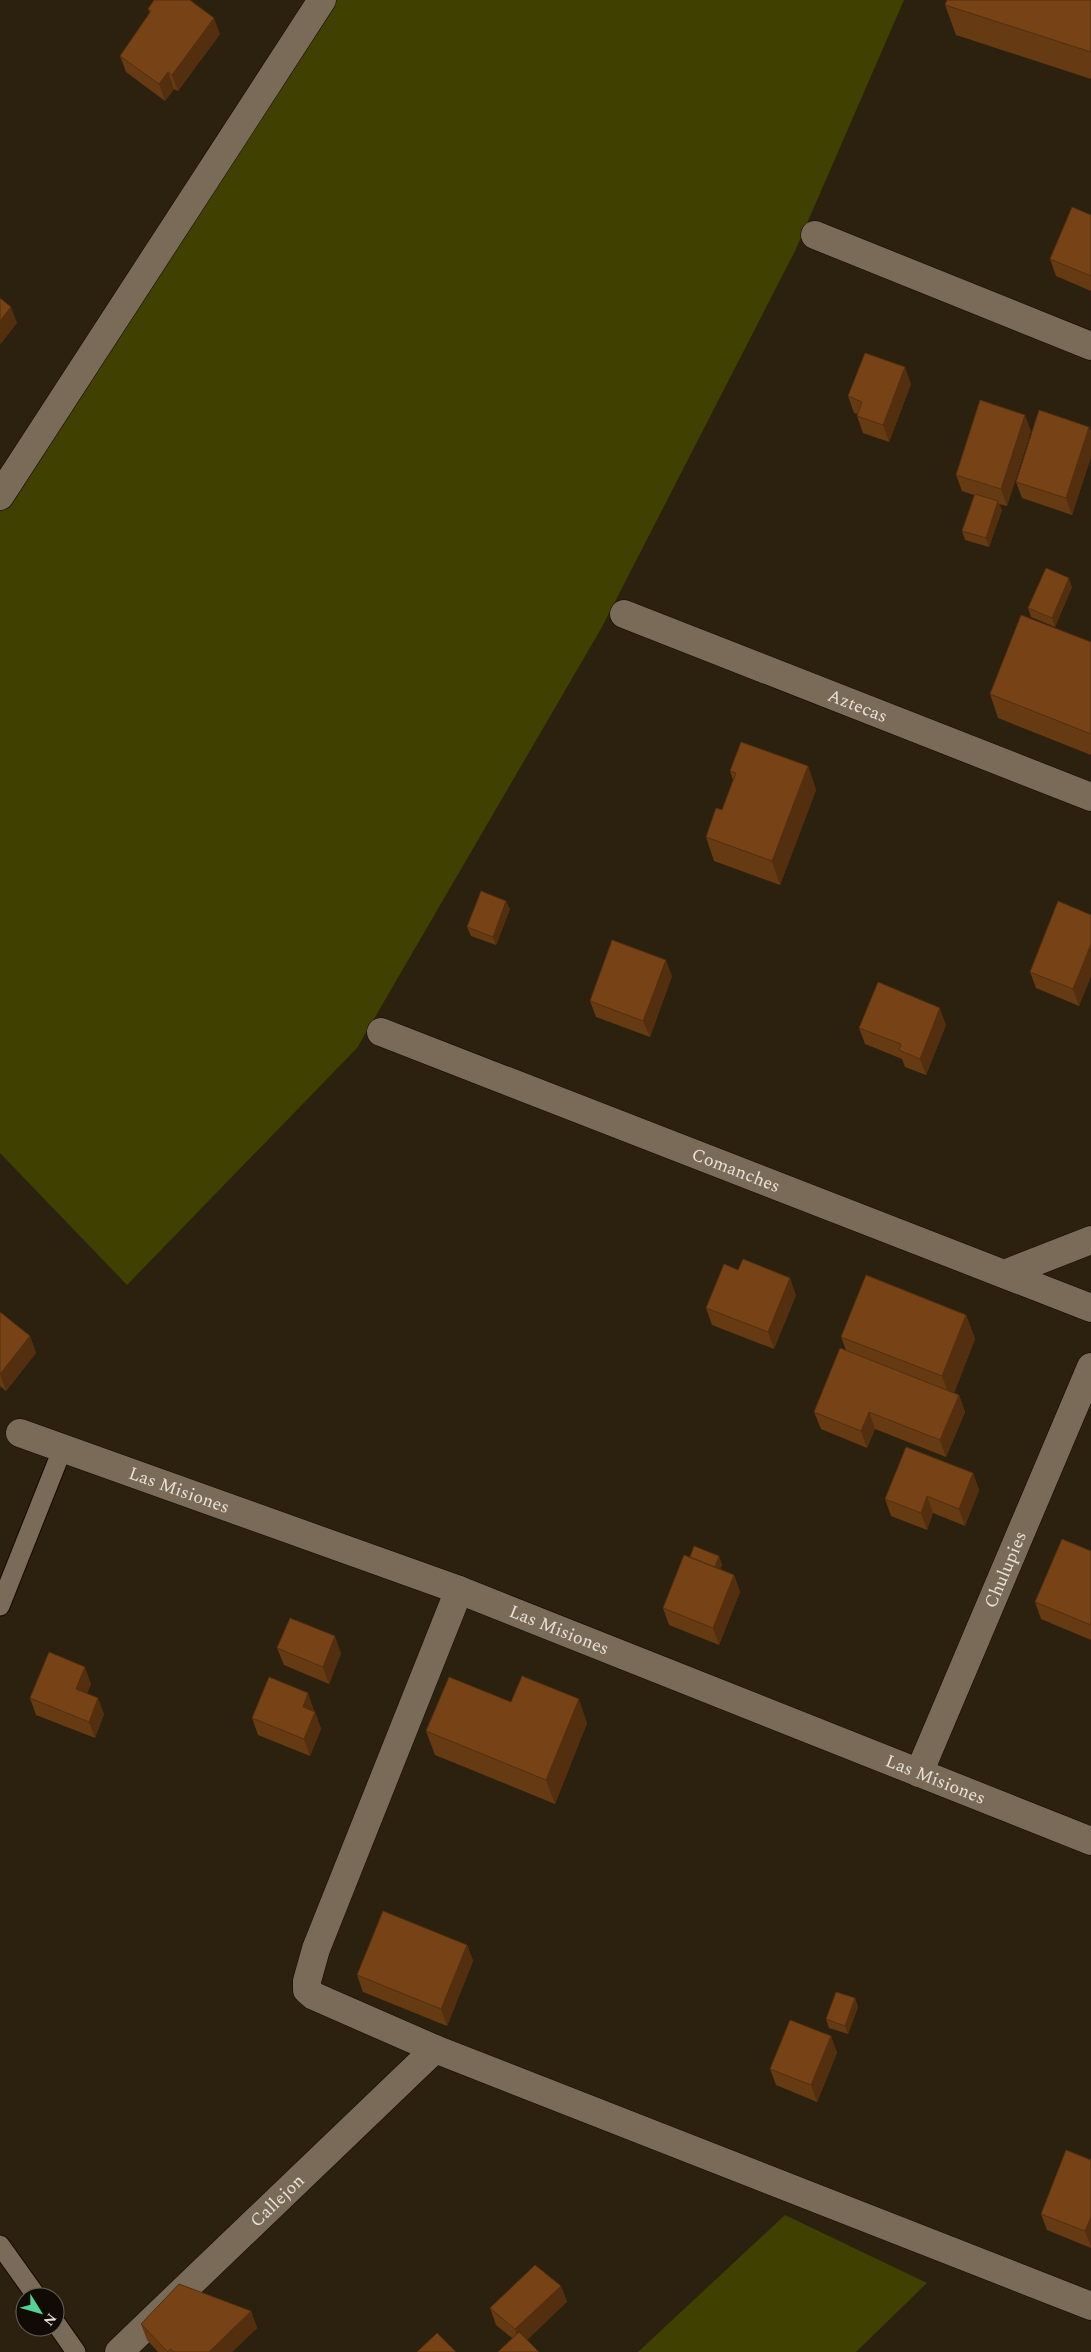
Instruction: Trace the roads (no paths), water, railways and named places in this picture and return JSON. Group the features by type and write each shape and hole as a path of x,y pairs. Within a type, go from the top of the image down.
{"street":[{"path":"0,496 322,0"},
{"path":"815,235 1091,346"},
{"name":"Aztecas","path":"624,614 1091,798"},
{"name":"Comanches","path":"381,1032 1091,1308"},
{"path":"1004,1274 1091,1240"},
{"name":"Chulupies","path":"919,1773 1091,1367"},
{"name":"Las Misiones","path":"20,1433 62,1450 459,1590 1091,1841"},
{"path":"459,1590 316,1949 306,1981 307,1990 314,1996 435,2049 1091,2306"},
{"name":"Callejon","path":"119,2352 435,2049"}],"lane":[{"path":"0,1606 62,1450"},
{"path":"0,2245 30,2287"},
{"path":"65,2336 76,2352"}]}
